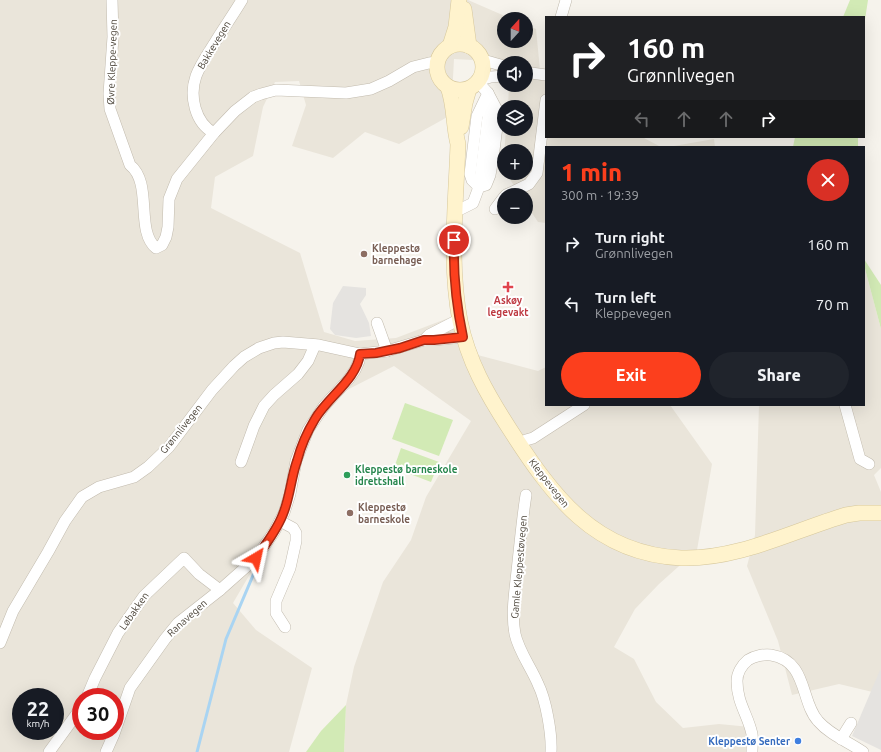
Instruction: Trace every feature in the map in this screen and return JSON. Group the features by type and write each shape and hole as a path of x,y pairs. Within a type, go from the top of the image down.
{"main road":[{"path":"450,46 456,27 460,0"},
{"path":"463,0 469,46"},
{"path":"460,44 469,46 477,50 482,60 484,69 476,84 459,91 448,87 442,82 438,76 437,65 440,54 450,46 460,44"},
{"name":"Kleppevegen","path":"476,84 465,103 461,134 458,144 454,272 463,337 480,379 520,444 558,497 589,526 613,540 626,546 653,554 681,558 695,558 724,554 765,543 846,515 881,512"},
{"name":"Kleppevegen","path":"448,87 453,103 455,134 458,144"}],"street":[{"name":"Øvre Kleppe-vegen","path":"112,0 113,37 109,94 110,109 130,165 136,171 141,182 147,232 154,247 162,245 166,237 168,228 169,199 177,179 214,133 245,103 261,94 276,90 346,93 370,89 413,67 429,62 438,62"},
{"name":"Bakkevegen","path":"214,133 208,130 202,123 196,111 194,90 195,78 201,65 242,0"},
{"path":"561,16 566,0"},
{"path":"482,60 497,64"},
{"path":"533,74 545,75"},
{"path":"479,187 486,186 490,175 498,119 496,110 488,94 476,84 491,77 497,77"},
{"path":"479,187 472,180 470,174 477,116 488,94"},
{"path":"521,188 529,184 537,173 545,108"},
{"path":"456,210 473,203 479,187"},
{"name":"Grønnlivegen","path":"424,340 429,335 460,319"},
{"path":"377,323 387,351"},
{"name":"Grønnlivegen","path":"0,642 13,611 65,522 82,497 99,487 134,477 148,467 169,448 212,390 244,357 259,348 274,343 290,342 315,345 360,354 387,351 424,340 463,337"},
{"path":"241,462 254,426 264,406 298,374 308,361 315,345"},
{"name":"Ranavegen","path":"106,752 130,688 165,639 178,624 256,558 280,521 290,494 296,461 308,430 324,406 342,387 355,370 360,354"},
{"path":"520,444 533,438 582,406"},
{"path":"845,406 860,459 869,464"},
{"name":"Gamle Kleppestøvegen","path":"526,495 515,588 514,625 515,635 520,648 542,695 549,727 551,752"},
{"path":"280,521 293,528 296,533 296,541 290,568 276,601 276,613 284,627"},
{"name":"Løbakken","path":"91,688 118,633 147,591 177,563 184,558 199,574 220,590"},
{"path":"752,752 752,733 739,699 737,680 741,668 748,660 763,655 778,657 786,660 792,666 802,683 817,720 841,739 863,752"},
{"path":"49,752 72,720"},
{"path":"841,739 851,723"}],"shaded area":[{"path":"0,0 468,0 497,13 497,48 533,48 533,28 536,29 540,70 545,74 545,138 644,138 659,146 545,146 545,223 538,222 533,214 533,188 516,188 510,180 533,180 533,144 505,144 505,136 533,136 533,100 508,100 509,92 533,92 533,56 497,56 497,61 454,59 451,115 399,144 365,132 333,158 292,146 306,105 299,81 275,82 263,107 253,156 215,177 211,208 300,253 324,332 355,341 396,338 459,314 470,353 538,371 545,368 545,406 671,406 712,464 697,550 659,584 635,609 614,647 634,659 656,702 683,728 719,724 750,727 750,752 344,752 346,705 354,667 383,582 411,540 426,497 471,421 394,366 345,391 308,436 284,516 233,603 256,630 312,668 289,752 0,752"},
{"path":"714,139 715,146 674,146"},
{"path":"865,269 881,329 881,468 874,475 881,492 881,694 839,684 792,695 778,641 747,566 755,535 759,406 865,406"},
{"path":"343,286 366,288 366,295 360,304 369,323 371,336 356,338 335,335 330,329 333,303"},
{"path":"880,670 881,671 881,750 852,736"}],"green space":[{"path":"850,0 868,0 865,20 865,16 843,16"},
{"path":"795,138 858,138 858,146 793,146"},
{"path":"865,261 881,285 881,329 865,269"},
{"path":"405,403 453,420 439,456 392,439"},
{"path":"401,448 439,462 431,482 394,468"},
{"path":"346,705 344,752 306,752 321,731"}],"waterway":[{"path":"197,752 226,639 260,559"}],"place":[{"name":"Kleppestø barnehage","path":"364,254"},
{"name":"Askøy legevakt","path":"508,287"},
{"name":"Kleppestø barneskole idrettshall","path":"347,475"},
{"name":"Kleppestø barneskole","path":"350,513"},
{"name":"Kleppestø Senter","path":"798,741"}],"route":[{"path":"256,558 274,532 284,513 290,494 296,461 308,430 324,406 342,387 355,370 360,354 376,353 400,348 424,340 463,337 456,298 454,240"}]}
